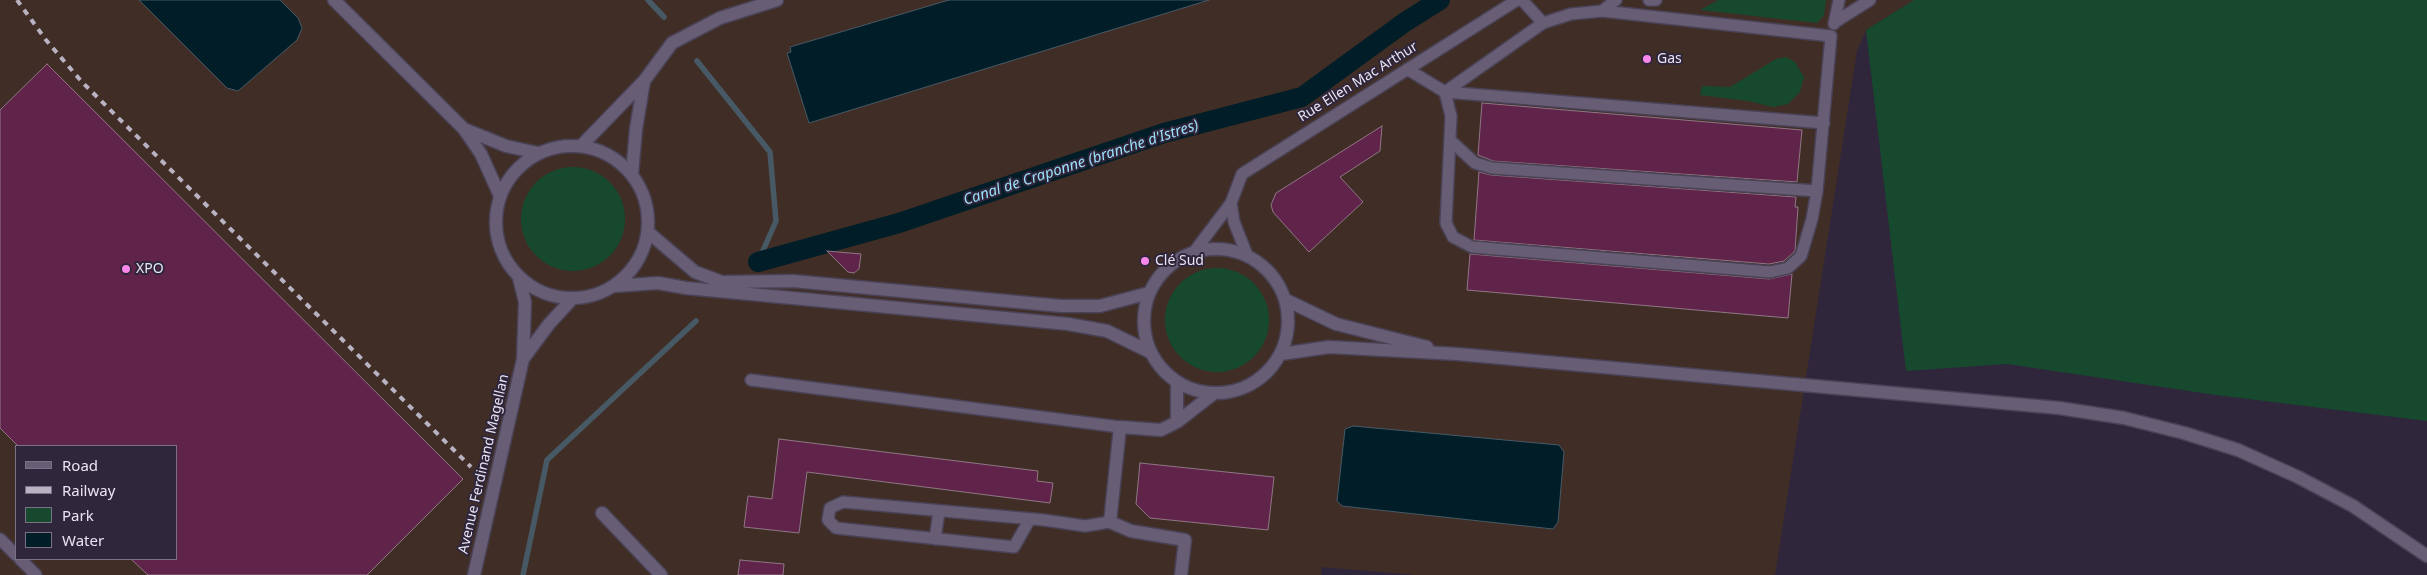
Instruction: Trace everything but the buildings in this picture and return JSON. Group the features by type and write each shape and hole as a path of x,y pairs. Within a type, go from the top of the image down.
{"street":[{"path":"334,0 464,129 481,154 500,196"},
{"path":"582,146 623,105 672,44 720,18 776,0"},
{"path":"632,174 636,129 644,81"},
{"path":"464,129 506,146 538,153"},
{"path":"560,146 582,146 601,150 618,160 632,174 643,191 647,204 648,232 642,253 631,271 615,286 595,295 573,298 554,296 535,289 519,278 505,260 497,239 495,217 500,196 509,178 522,163 538,153 560,146"},
{"path":"648,232 695,272 722,282 793,282 1061,306 1100,306 1149,293"},
{"path":"1212,249 1230,250 1247,255 1264,266 1277,282 1286,300 1288,327 1281,354 1269,371 1252,384 1233,392 1212,394 1194,390 1177,382 1162,369 1150,352 1144,332 1144,312 1149,293 1157,279 1167,268 1194,252 1212,249"},
{"name":"Avenue Ferdinand Magellan","path":"474,575 523,359 525,302 519,278"},
{"path":"615,286 658,283 686,288 1068,324 1107,331 1150,352"},
{"name":"Avenue Ferdinand Magellan","path":"523,359 549,324 573,298"},
{"path":"1286,300 1336,324 1456,354"},
{"path":"1281,354 1330,347 1456,354 2059,408 2124,418 2184,433 2238,450 2298,477 2353,506 2427,556"},
{"path":"1176,422 1177,382"},
{"path":"1181,575 1184,540 1131,531 1110,522 1120,427 1161,430 1176,422 1212,394"},
{"path":"602,513 661,575"},
{"path":"2407,541 2427,560"}],"lane":[{"name":"Rue Ellen Mac Arthur","path":"1194,252 1231,203 1242,174 1517,0"},
{"path":"1522,0 1543,23"},
{"path":"1602,11 1616,0"},
{"path":"1649,0 1656,0"},
{"path":"1445,92 1451,116 1446,222 1453,237 1472,246 1770,272 1788,268 1802,256 1812,219 1824,123 1831,36 1839,0"},
{"path":"1835,22 1870,0"},
{"path":"1445,92 1543,23 1571,14 1602,11 1831,36"},
{"path":"1407,69 1445,92 1824,123"},
{"path":"1451,141 1475,163 1492,168 1816,192"},
{"path":"1231,203 1234,222 1247,255"},
{"path":"751,380 1120,427"},
{"path":"1030,519 1014,547 836,528 828,520 830,508 843,502 1030,519 1085,526 1110,522"},
{"path":"935,539 939,511"},
{"path":"0,539 15,554"},
{"path":"21,560 36,575"}],"shaded area":[{"path":"0,0 1914,0 1866,30 1857,51 1775,575 1416,575 1322,567 1321,575 0,575"}],"green space":[{"path":"1718,0 1826,0 1824,15 1817,23 1700,10"},
{"path":"1914,0 2427,0 2427,421 2216,395 2007,364 1906,371 1866,30"},
{"path":"1786,57 1795,62 1804,77 1800,92 1788,104 1773,107 1748,101 1700,95 1702,86 1730,87 1776,59"},
{"path":"573,167 593,171 610,182 621,199 625,219 621,239 610,256 593,267 573,271 553,267 536,256 525,239 521,219 525,199 536,182 553,171"},
{"path":"1217,268 1237,272 1254,283 1265,300 1269,320 1265,340 1254,357 1237,368 1217,372 1197,368 1180,357 1169,340 1165,320 1169,300 1180,283 1197,272"}],"water":[{"path":"139,0 280,0 298,18 302,28 297,40 238,91 227,88"},
{"path":"949,0 1209,0 809,123 787,53 791,52 790,47"},
{"path":"1353,426 1559,445 1564,452 1558,522 1553,529 1342,506 1337,501 1345,429"}],"waterway":[{"path":"648,0 664,17"},
{"name":"Canal de Craponne (branche d'Istres)","path":"758,262 899,223 1164,133 1302,97 1405,22 1440,0"},
{"path":"697,61 770,152 776,221 758,262"},
{"name":"Canal de Craponne (branche d'Istres)","path":"523,575 547,460 696,321"}],"railway":[{"path":"17,0 46,40 82,82 471,467"}],"place":[{"name":"Gas","path":"1647,59"},
{"name":"Clé Sud","path":"1145,261"},
{"name":"XPO","path":"126,269"}]}
